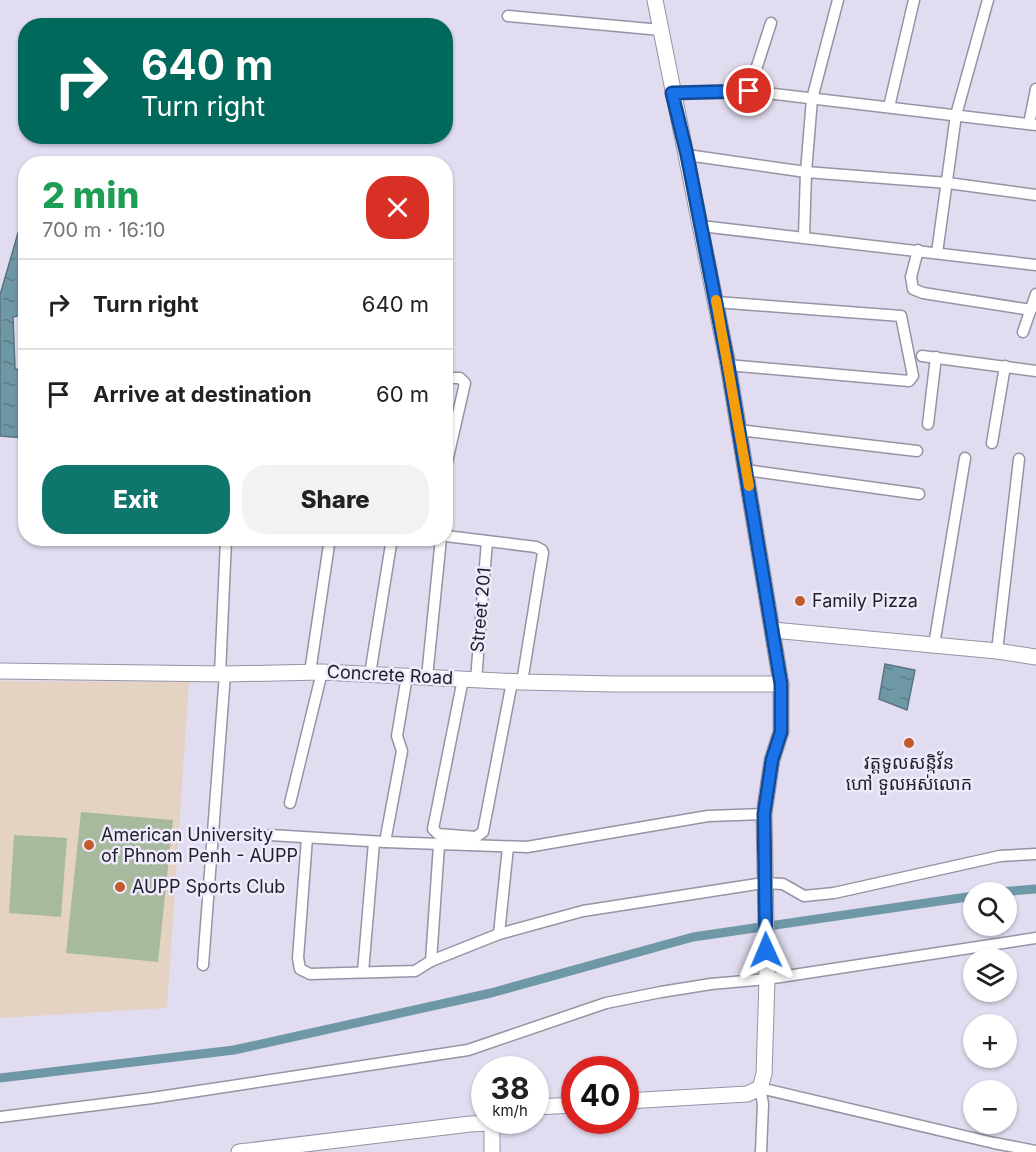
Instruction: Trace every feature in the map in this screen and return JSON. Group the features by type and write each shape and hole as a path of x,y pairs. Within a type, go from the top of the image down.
{"street":[{"path":"655,0 728,365 781,684 781,732 772,760 764,814 767,975 764,1074 760,1088 763,1104 761,1152"},
{"path":"804,237 812,99 838,0"},
{"path":"889,107 914,0"},
{"path":"937,253 956,115 988,0"},
{"path":"508,16 660,30"},
{"path":"749,91 771,23"},
{"path":"672,93 749,91 1033,124 1036,89"},
{"path":"687,155 806,172 948,183 1036,195"},
{"path":"701,226 1036,265"},
{"path":"918,250 911,277 913,290 1031,310"},
{"path":"1023,332 1036,294"},
{"path":"716,302 901,316 913,376 909,381 728,365"},
{"path":"922,356 1036,370"},
{"path":"928,424 936,357"},
{"path":"992,443 1005,366"},
{"path":"453,376 460,378 465,383 453,435"},
{"path":"739,430 917,451"},
{"path":"934,645 965,458"},
{"path":"997,651 1019,459"},
{"path":"746,470 919,494"},
{"path":"453,537 536,547 542,550 517,682"},
{"name":"Street 201","path":"487,541 469,679 433,829 438,834 476,837 483,832 517,682"},
{"path":"203,965 223,674 226,546"},
{"path":"290,803 316,672 329,546"},
{"path":"370,674 391,546"},
{"path":"427,677 440,546"},
{"path":"773,630 997,651 1036,657"},
{"name":"Concrete Road","path":"0,670 223,674 316,672 517,682 781,684"},
{"path":"363,972 380,842 402,751 397,736 407,676"},
{"path":"270,835 508,847 545,845 708,816 764,814"},
{"path":"307,838 298,958 300,969 310,974 416,970 431,961 500,934 583,911 783,884 804,896 814,895 1000,856 1036,854"},
{"path":"431,961 440,845"},
{"path":"500,934 508,847"},
{"path":"0,1117 152,1098 468,1050 606,1003 767,975 1036,938"},
{"path":"639,1100 747,1094 760,1088 1036,1151"},
{"path":"239,1152 471,1124"},
{"path":"492,1152 493,1134"}],"shaded area":[{"name":"American University of Phnom Penh - AUPP","path":"0,681 189,682 167,1008 0,1018"}],"green space":[{"name":"AUPP Sports Club","path":"81,812 173,820 158,962 66,953"},
{"path":"14,835 67,838 61,917 9,913"}],"water":[{"path":"18,233 18,316 13,317 15,368 18,370 18,437 0,436 0,295"},
{"path":"885,664 915,670 907,710 879,699"}],"waterway":[{"path":"1017,890 1036,889"},
{"path":"0,1078 234,1050 491,993 693,937 963,898"}],"slow traffic":[{"path":"716,300 749,486"}],"place":[{"name":"Family Pizza","path":"800,601"},
{"name":"វត្តទូលសន្តិវ័ន ហៅ ទួលអស់លោក","path":"909,743"},
{"name":"American University of Phnom Penh - AUPP","path":"89,845"},
{"name":"AUPP Sports Club","path":"120,887"}],"route":[{"path":"749,91 672,93 687,155 728,365 781,684 781,732 772,760 764,814 766,950"}]}
